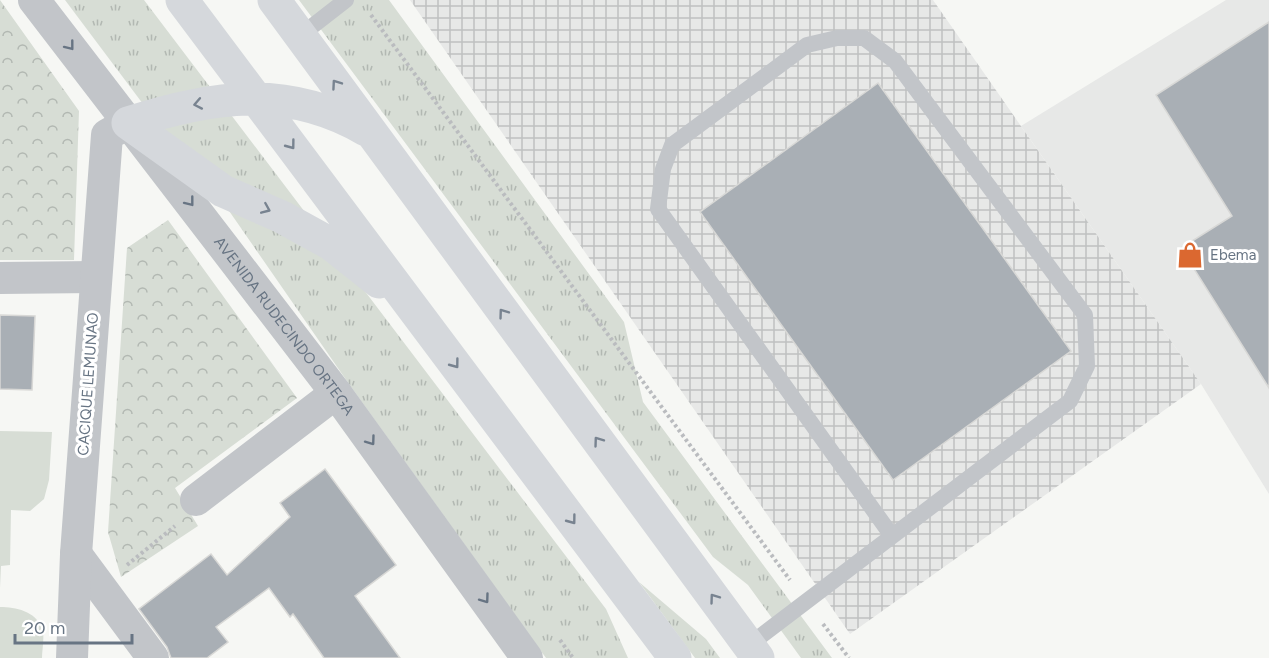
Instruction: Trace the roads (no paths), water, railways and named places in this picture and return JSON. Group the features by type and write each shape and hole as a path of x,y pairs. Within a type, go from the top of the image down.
{"main road":[{"path":"182,0 675,658"},
{"path":"274,0 753,651"},
{"path":"128,123 170,109 213,101 256,98 303,103 326,110 370,132"},
{"path":"128,123 223,191 282,217 331,244 420,318"},
{"path":"646,618 661,658"}],"street":[{"name":"AVENIDA RUDECINDO ORTEGA","path":"34,0 336,393 527,658"},
{"name":"CACIQUE LEMUNAO","path":"72,658 76,554 107,135 128,123"},
{"path":"0,278 95,277"},
{"path":"196,500 336,393"},
{"path":"76,554 153,658"}],"lane":[{"path":"301,35 346,0"},
{"path":"753,651 806,601 892,536 1070,401 1087,366 1085,315 895,61 864,38 837,39 807,45 672,145 663,169 658,209 892,536"}],"place":[{"name":"Ebema","path":"1190,255"}]}
